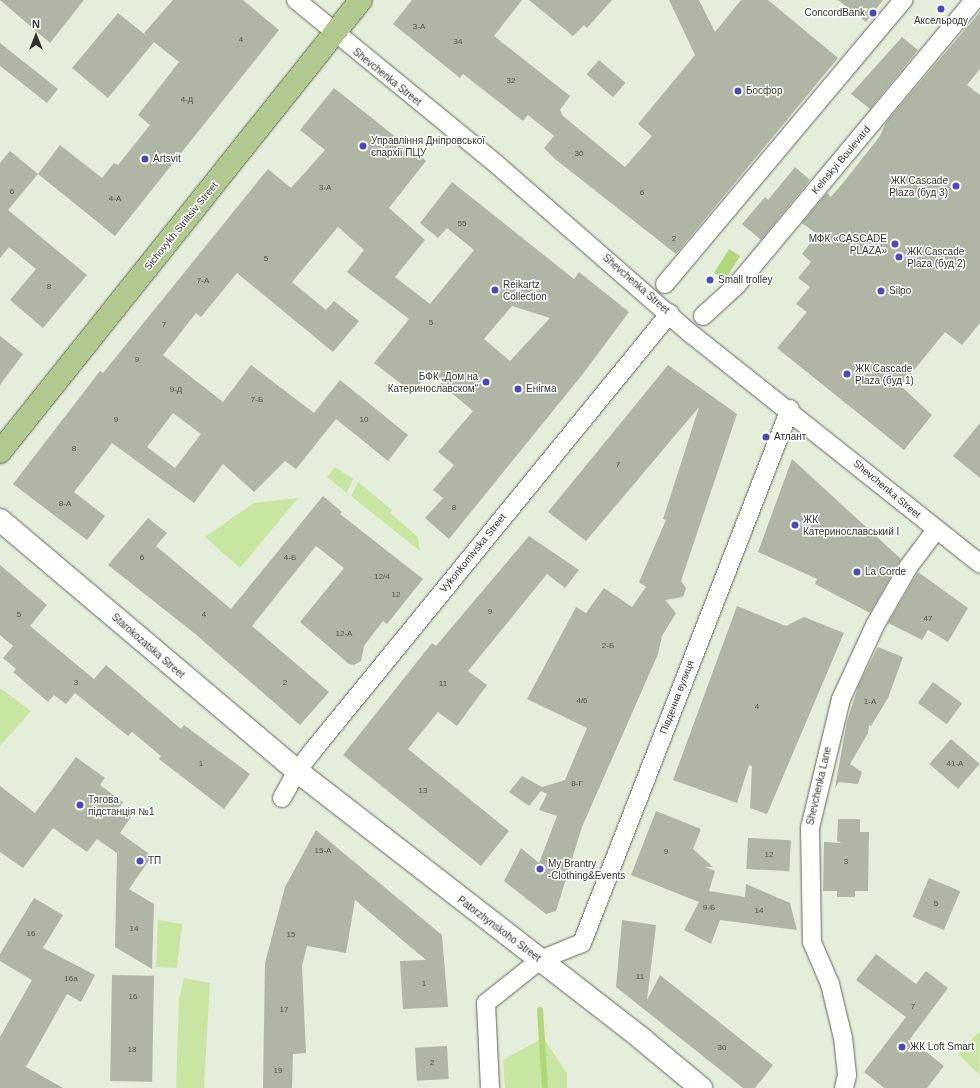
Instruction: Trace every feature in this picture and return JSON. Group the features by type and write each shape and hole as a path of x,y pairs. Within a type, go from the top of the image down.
{"main road":[{"name":"Sichovykh Striltsiv Street","path":"0,452 360,0"}],"street":[{"name":"Shevchenka Street","path":"296,0 495,163 670,313 690,332 790,409 936,530 980,564"},
{"path":"665,284 903,0"},
{"name":"Kelnskyi Boulevard","path":"703,316 736,286 974,0"},
{"name":"Vykonkomivska Street","path":"282,798 297,771 670,313"},
{"name":"Південна вулиця","path":"490,1088 486,1003 540,960 582,942 790,409"},
{"name":"Starokozatska Street","path":"0,520 297,771"},
{"name":"Shevchenka Lane","path":"844,1088 847,1075 843,1038 830,984 812,942 810,828 841,699 875,626 909,566 936,530"},
{"name":"Patorzhynskoho Street","path":"297,771 540,960 701,1088"}],"shaded area":[{"path":"729,249 740,256 725,280 714,273"},
{"path":"335,467 353,479 347,493 327,477"},
{"path":"358,482 392,510 390,513 418,537 420,551 351,496"},
{"path":"298,498 240,568 205,537 254,503"},
{"path":"0,688 31,711 0,746"},
{"path":"158,920 182,924 177,968 156,967"},
{"path":"184,978 210,983 204,1088 176,1088 179,999"},
{"path":"979,1032 980,1034 979,1074 958,1054"},
{"path":"543,1038 567,1073 567,1088 505,1088 503,1060"}],"building":[{"path":"0,0 84,0 50,43"},
{"path":"173,0 243,0 279,30 115,236 38,174 60,145 102,178 114,163 118,165 150,125 138,115 179,62 154,42 108,98 72,68 118,13 148,37 144,33"},
{"path":"412,0 522,0 494,36 570,96 560,110 563,116 625,167 652,136 638,124 695,55 669,0 699,0 715,32 741,0 768,0 838,58 676,254 555,159 544,148 554,136 528,115 523,121 463,74 460,78 393,24"},
{"path":"529,0 612,0 587,28 584,25 573,36"},
{"path":"838,0 883,0 866,22"},
{"name":"МФК «CASCADE PLAZA»","path":"980,12 980,69 967,85 980,95 980,323 962,345 945,332 901,386 932,415 904,450 777,348 807,312 796,304 810,287 798,278 811,262 802,254 817,234 802,223 827,193 831,197 880,136 886,122"},
{"path":"902,37 918,50 870,109 851,94"},
{"path":"0,43 58,89 47,103 0,66"},
{"path":"599,60 625,83 613,97 587,74"},
{"path":"334,88 426,161 389,208 425,240 395,277 430,304 474,250 447,228 438,238 420,223 452,182 574,279 579,272 629,312 582,375 449,539 425,518 443,498 433,490 454,465 438,452 473,411 428,373 413,393 374,363 409,319 347,272 364,250 338,227 292,282 326,310 334,301 359,321 333,352 237,273 201,317 196,313 163,355 223,402 251,365 314,413 340,380 408,435 388,461 336,419 296,469 285,461 254,492 223,464 194,503 112,443 74,492 105,516 87,540 13,484 100,371 103,373 268,169 291,188 325,150 300,130","holes":["512,306 550,318 510,361 484,339","173,413 201,434 175,468 147,447"]},
{"path":"10,151 38,174 8,210 87,275 43,328 10,300 36,269 9,247 0,258 0,163"},
{"path":"795,167 810,180 761,240 742,224 765,197 768,200"},
{"path":"0,336 23,354 0,385"},
{"path":"668,365 737,414 681,581 686,588 683,597 665,600 676,613 662,636 658,654 582,827 556,911 546,914 504,881 521,848 539,863 557,816 539,810 547,794 541,791 529,806 509,792 522,776 542,787 565,780 587,728 527,699 576,607 586,613 604,588 632,607 646,587 639,582 666,520 663,519 699,407 586,541 548,512"},
{"path":"980,423 980,478 953,456"},
{"path":"792,459 901,559 870,613 815,584 817,579 758,552"},
{"path":"323,496 342,512 340,514 423,579 387,624 383,621 364,646 361,661 354,665 349,664 300,622 344,568 316,546 252,626 329,692 300,725 194,633 108,565 148,518 167,533 156,546 231,609"},
{"path":"529,536 579,570 565,588 547,574 468,671 487,685 457,726 438,712 408,749 509,831 481,866 343,755 432,643 436,646"},
{"path":"0,565 47,605 30,626 94,679 106,665 181,729 184,725 250,774 224,809 159,759 161,756 132,732 128,736 75,693 66,704 54,695 48,702 13,672 16,669 3,658 13,646 0,635"},
{"path":"918,572 968,608 948,642 928,630 922,640 888,623"},
{"path":"737,606 786,626 804,617 844,633 767,814 750,808 752,766 749,765 737,803 673,780"},
{"path":"878,647 903,657 888,698 871,726 869,725 868,733 850,764 862,772 858,784 839,782 835,788 847,721 859,684"},
{"path":"933,682 962,703 947,724 918,703"},
{"path":"951,739 980,764 958,789 929,764"},
{"path":"76,757 105,778 100,785 123,802 119,808 131,817 120,833 152,856 129,889 154,904 152,969 115,947 117,853 97,839 87,852 53,828 23,868 0,852 0,786 35,813"},
{"path":"656,811 701,829 693,849 713,867 705,867 715,871 709,891 745,897 746,884 790,903 797,930 720,920 711,944 684,930 699,902 631,875"},
{"path":"838,819 860,819 860,832 869,832 868,891 855,891 855,897 837,897 837,891 823,891 824,842 842,843 837,841"},
{"path":"316,830 442,935 448,1007 403,1009 400,961 426,960 355,900 346,953 307,946 302,966 306,1053 293,1054 292,1088 263,1088 265,963 285,887"},
{"path":"748,838 791,840 789,871 746,869"},
{"path":"929,878 960,891 944,930 913,917"},
{"path":"34,898 63,915 43,948 95,975 81,1002 67,994 26,1067 63,1088 0,1088 0,1037 32,980 0,961 0,954"},
{"path":"622,920 656,925 647,1000 660,975 773,1065 755,1088 743,1088 616,987"},
{"path":"876,954 916,984 926,971 948,988 910,1039 944,1066 927,1088 884,1088 864,1072 906,1017 856,980"},
{"path":"112,975 154,976 152,1082 110,1081"},
{"path":"447,1046 449,1079 417,1081 415,1048"}],"waterway":[{"path":"540,1010 545,1088"}],"place":[{"name":"Аксельроду","path":"941,9"},
{"name":"ConcordBank","path":"873,13"},
{"name":"Босфор","path":"738,91"},
{"name":"Управління Дніпровської єпархії ПЦУ","path":"363,146"},
{"name":"Artsvit","path":"145,159"},
{"name":"ЖК Cascade Plaza (буд 3)","path":"956,186"},
{"name":"МФК «CASCADE PLAZA»","path":"895,244"},
{"name":"ЖК Cascade Plaza (буд 2)","path":"899,257"},
{"name":"Small trolley","path":"710,280"},
{"name":"Reikartz Collection","path":"495,290"},
{"name":"Silpo","path":"881,291"},
{"name":"ЖК Cascade Plaza (буд 1)","path":"847,374"},
{"name":"БФК „Дом на Катеринославском“","path":"486,382"},
{"name":"Енігма","path":"518,389"},
{"name":"Атлант","path":"766,437"},
{"name":"ЖК Катеринославський I","path":"795,525"},
{"name":"La Corde","path":"857,572"},
{"name":"Тягова підстанція №1","path":"80,805"},
{"name":"ТП","path":"140,861"},
{"name":"My Brantry -Clothing&Events","path":"540,869"},
{"name":"ЖК Loft Smart","path":"902,1047"}]}
